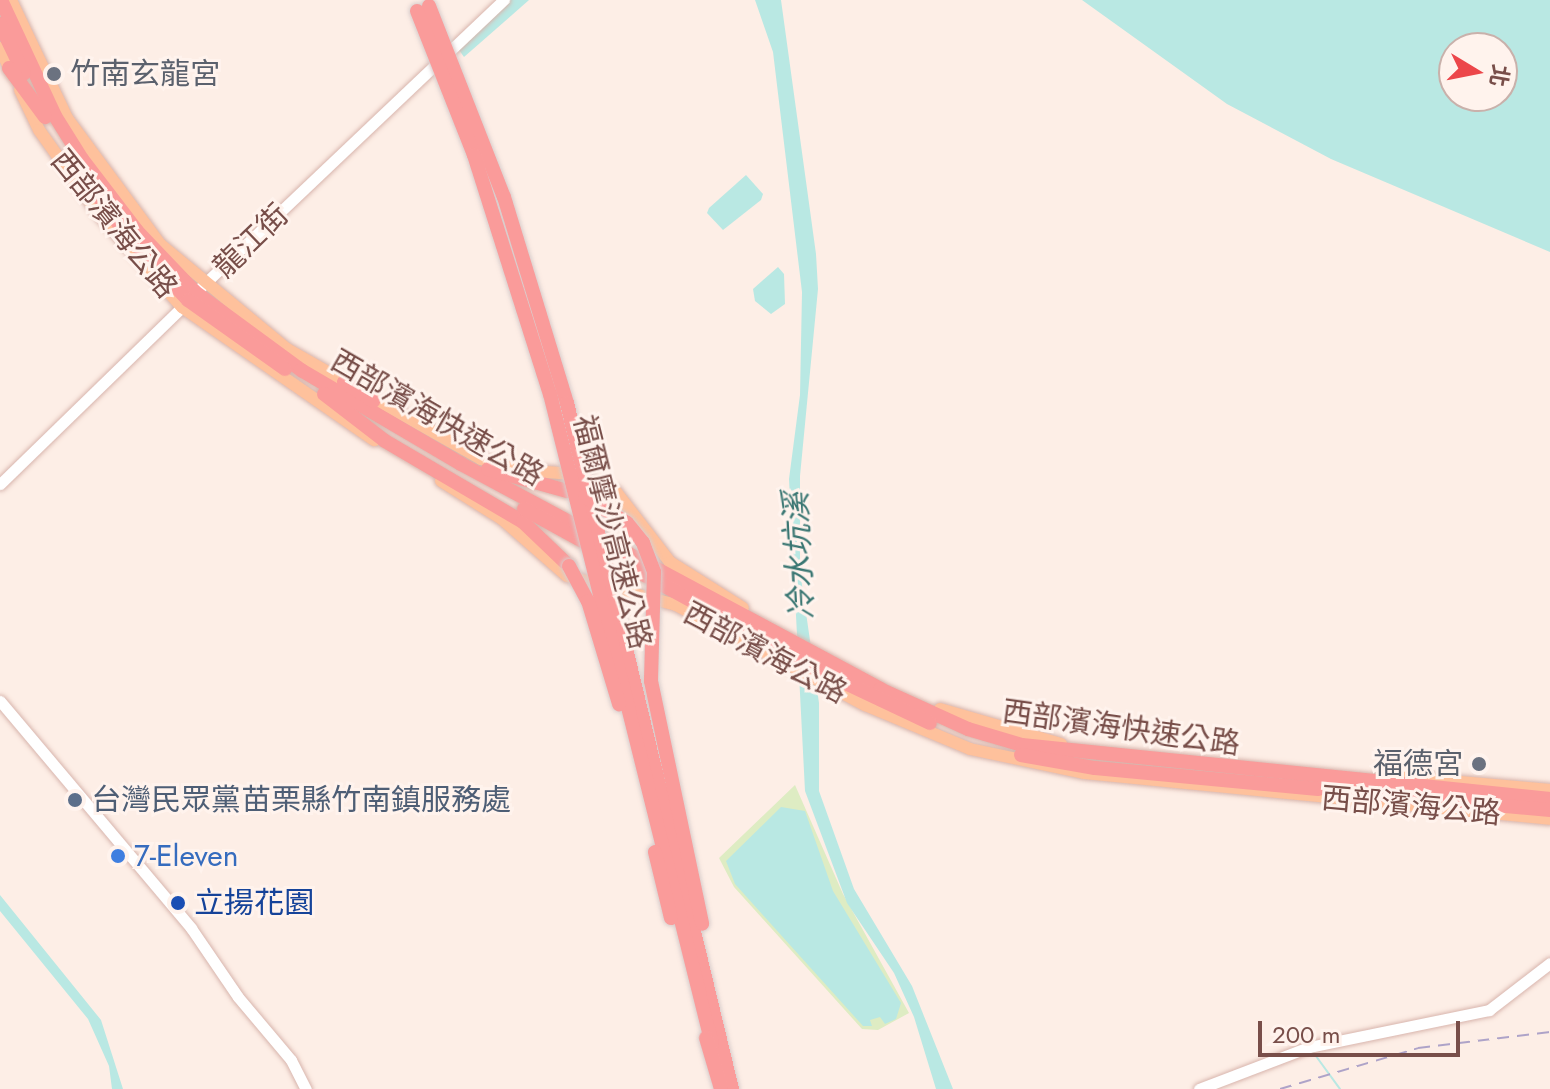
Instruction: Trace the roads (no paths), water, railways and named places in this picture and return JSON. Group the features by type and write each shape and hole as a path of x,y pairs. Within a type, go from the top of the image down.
{"highway":[{"name":"西部濱海快速公路","path":"2,0 14,33 82,159 192,296"},
{"name":"福爾摩沙高速公路","path":"421,4 504,197 567,403 732,1089"},
{"name":"福爾摩沙高速公路","path":"421,4 474,155 550,394 722,1089"},
{"name":"西部濱海快速公路","path":"0,24 45,117 127,235 192,296 334,388 822,666 966,738 1018,754 1095,768 1550,810"},
{"path":"9,68 45,117"},
{"path":"334,388 414,427 497,473 567,491 606,506 627,523 643,543 654,572 651,681 690,857 705,939 703,964"},
{"path":"334,388 385,441 523,522 569,566 588,601 632,749 663,888 722,1089"},
{"name":"西部濱海快速公路","path":"822,666 968,729 1022,745 1550,799"},
{"path":"1402,777 1502,794"},
{"path":"1329,790 1448,809"}],"main road":[{"name":"西部濱海公路","path":"11,0 67,118 160,244 192,296 287,349 334,388 481,459 519,470 574,474 616,492 670,562 787,647 935,737 1026,764 1550,819"},
{"name":"西部濱海公路","path":"0,48 39,130 99,214 330,412 502,519 567,576 676,605 787,647"},
{"name":"西部濱海公路","path":"822,666 948,713 1062,744 1550,790"}],"street":[{"name":"龍江街","path":"0,484 192,296 504,0"},
{"path":"0,701 191,928 238,997 291,1060 306,1089"},
{"path":"1199,1089 1309,1047 1489,1010 1550,963"}],"water":[{"path":"510,0 529,0 464,57 459,50"},
{"name":"冷水坑溪","path":"755,0 781,0 816,254 818,289 800,476 800,571 819,703 819,791 854,889 912,986 953,1089 936,1089 914,1017 894,973 847,903 805,791 789,479 800,395 802,292 773,52"},
{"path":"1082,0 1550,0 1550,252 1331,159 1227,104"},
{"path":"746,175 763,194 761,200 723,230 707,213 709,208"},
{"path":"778,267 784,274 785,304 771,314 755,301 753,289"},
{"path":"781,807 805,811 833,891 901,1003 896,1019 885,1024 880,1017 870,1020 872,1026 863,1026 735,884 726,861"},
{"path":"0,895 101,1020 123,1089 112,1089 109,1066 88,1019 0,911"}],"waterway":[{"path":"1313,1052 1340,1089"}],"railway":[{"path":"1280,1089 1418,1048 1550,1032"}],"place":[{"name":"竹南玄龍宮","path":"54,74"},
{"name":"福德宮","path":"1479,764"},
{"name":"台灣民眾黨苗栗縣竹南鎮服務處","path":"75,800"},
{"name":"7-Eleven","path":"118,856"},
{"name":"立揚花園","path":"178,903"}]}
